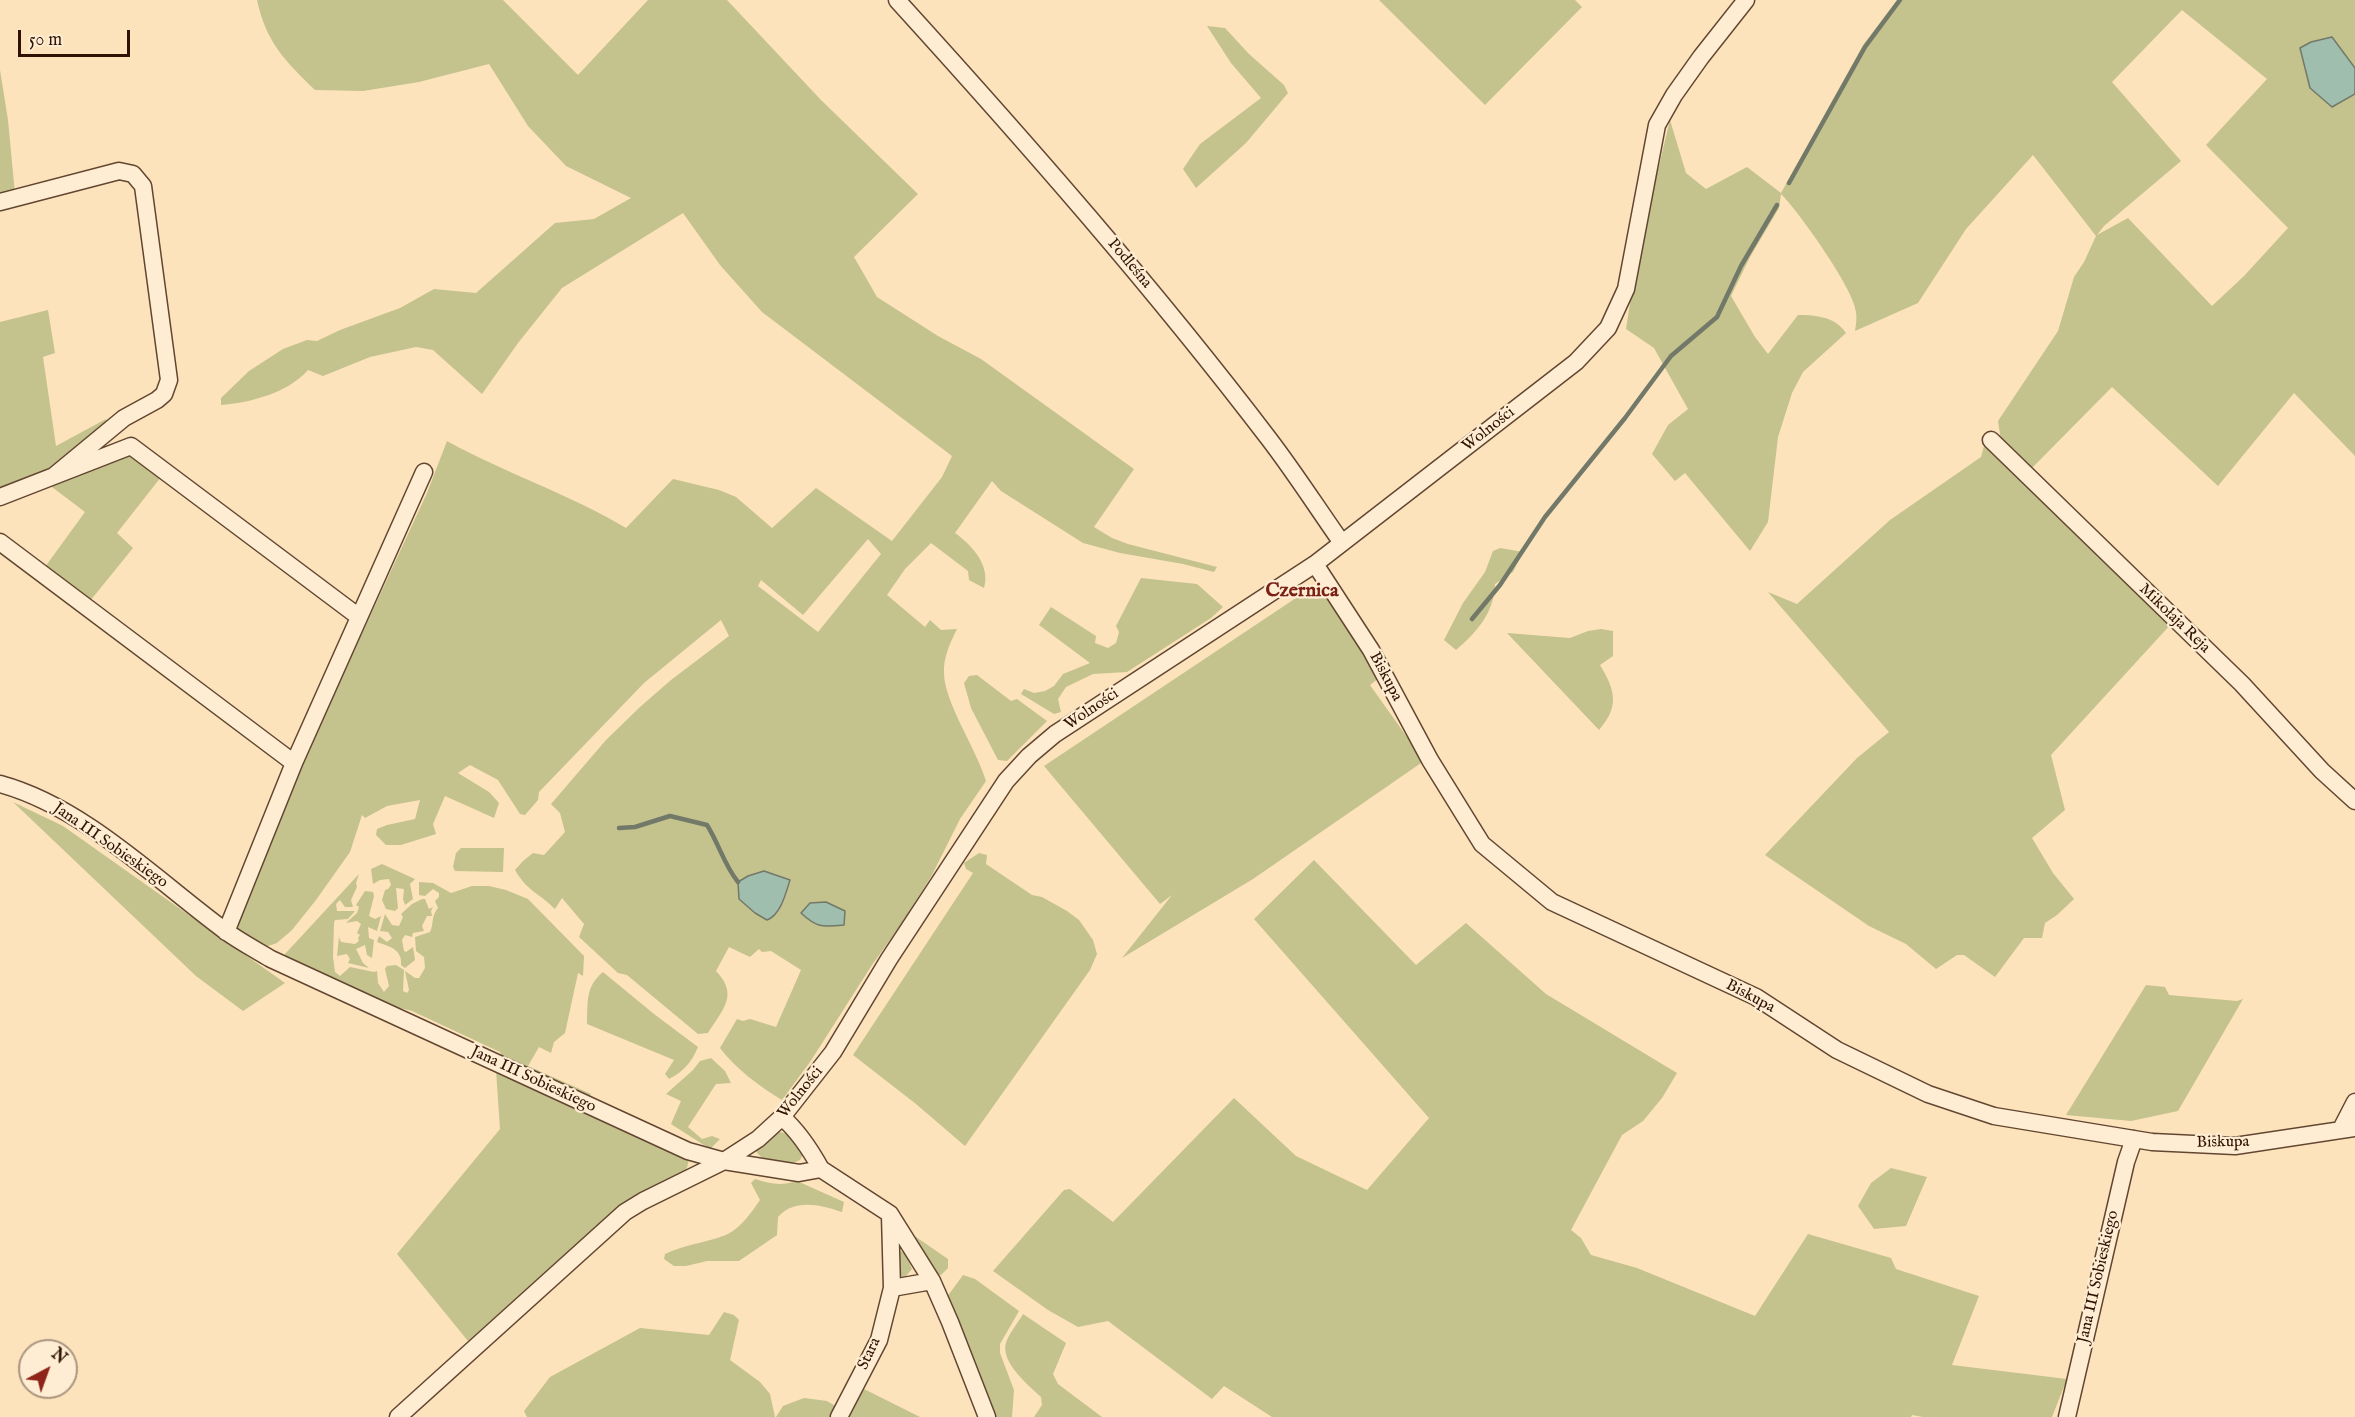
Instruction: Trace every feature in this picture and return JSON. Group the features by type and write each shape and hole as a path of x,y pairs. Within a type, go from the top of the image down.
{"street":[{"name":"Podleśna","path":"897,0 1058,180 1168,311 1270,441 1342,543"},
{"name":"Wolności","path":"398,1417 625,1212 724,1161 758,1139 783,1117 833,1052 957,854 1006,782 1029,756 1070,724 1315,564 1576,362 1608,328 1626,289 1657,125 1674,95 1701,57 1746,0"},
{"path":"0,202 119,171 132,174 142,186 170,380 164,394 157,400 124,418 55,475"},
{"path":"124,418 131,446 359,617"},
{"name":"Mikołaja Reja","path":"1991,440 2242,684 2322,771 2355,801"},
{"path":"0,497 131,446"},
{"path":"226,932 294,763 424,472"},
{"path":"0,542 294,763"},
{"name":"Biskupa","path":"1315,564 1371,650 1430,760 1482,844 1552,902 1756,998 1837,1050 1928,1094 1994,1116 2152,1142 2235,1146 2348,1129"},
{"name":"Jana III Sobieskiego","path":"0,784 26,791 70,814 226,932 271,959 688,1151 724,1161 799,1173 821,1169"},
{"path":"2348,1129 2355,1102"},
{"path":"783,1117 809,1148 821,1169 890,1214 932,1281 987,1417"},
{"name":"Jana III Sobieskiego","path":"2067,1417 2126,1162 2134,1139"},
{"name":"Stara","path":"839,1417 879,1340 892,1288 890,1214"},
{"path":"892,1288 932,1281"}],"shaded area":[{"path":"257,0 503,0 578,75 648,0 727,0 821,100 918,194 854,257 877,297 938,336 981,359 1134,469 1094,527 1128,544 1217,567 1214,572 1083,543 1001,491 992,481 955,533 968,544 982,564 985,572 984,588 969,580 968,571 931,543 905,569 887,595 925,627 930,620 941,630 957,629 945,662 945,685 986,781 960,819 932,875 902,923 872,965 810,1062 782,1100 748,1077 720,1048 737,1019 743,1021 750,1019 776,1027 801,970 771,951 762,952 759,949 750,957 729,947 716,971 727,987 726,1002 708,1033 698,1034 627,975 618,973 579,937 584,924 562,898 555,909 529,887 515,870 533,853 544,855 565,832 560,813 551,804 606,740 671,680 729,636 721,620 644,683 539,792 538,800 525,815 520,814 498,780 470,765 458,773 489,792 499,803 494,818 445,796 433,824 436,834 401,845 386,845 376,835 377,829 415,819 420,800 387,806 365,818 362,815 350,852 292,930 277,943 265,947 237,930 237,922 303,761 427,493 447,441 626,528 673,479 719,490 736,497 772,528 816,488 892,541 942,477 952,456 762,312 720,265 683,213 562,288 518,343 482,394 433,350 416,347 370,357 323,376 308,370 279,391 244,402 221,405 221,398 249,371 283,349 307,340 317,341 400,308 434,289 476,293 555,223 594,219 631,198 566,166 528,126 489,64 419,82 363,91 315,90 278,50 261,15","holes":["868,539 881,554 818,632 758,586 761,580 803,615"]},
{"path":"1379,0 1575,0 1582,7 1485,105"},
{"path":"1897,0 2355,0 2355,456 2294,393 2218,486 2112,387 2032,468 2001,441 1998,421 2058,331 2074,277 2096,236 2033,155 1966,229 1918,303 1855,331 1856,312 1846,286 1812,233 1781,194 1779,208 1750,257 1731,296 1755,337 1768,354 1798,315 1818,316 1831,320 1846,333 1803,372 1792,393 1778,437 1768,522 1750,551 1685,473 1675,481 1652,454 1668,425 1688,409 1654,348 1626,329 1638,252 1670,120 1686,173 1706,189 1747,167 1781,193 1863,45","holes":["2182,10 2267,79 2206,145 2288,228 2244,276 2212,306 2128,218 2097,235 2104,226 2181,161 2112,82"]},
{"path":"1207,26 1225,28 1249,54 1284,85 1288,93 1246,143 1196,188 1183,169 1200,144 1261,98 1231,63"},
{"path":"2332,37 2355,68 2355,94 2332,107 2310,88 2300,48 2311,42"},
{"path":"0,70 8,120 15,194 0,198"},
{"path":"48,310 55,353 43,357 56,446 106,419 107,425 54,469 0,493 0,322"},
{"path":"1985,442 2172,623 2051,755 2065,810 2032,838 2053,873 2074,899 2045,923 2042,938 2024,938 1995,977 1964,955 1957,955 1936,969 1906,944 1869,926 1765,855 1857,758 1889,732 1768,592 1797,604 1890,520 1981,457"},
{"path":"127,454 161,477 117,533 133,548 90,601 45,567 85,512 48,484"},
{"path":"1500,548 1523,552 1513,572 1495,584 1491,604 1483,621 1456,650 1444,640 1463,603 1485,572 1493,551"},
{"path":"1141,578 1197,584 1223,607 1211,618 1127,672 1093,674 1066,687 1058,699 1061,712 1054,714 1021,694 1024,689 1034,693 1045,691 1054,686 1063,674 1090,663 1039,625 1051,607 1096,636 1095,643 1108,648 1116,643 1119,632 1116,626"},
{"path":"1320,582 1379,678 1370,685 1424,761 1253,879 1122,958 1172,895 1160,904 1044,766"},
{"path":"1601,629 1613,631 1613,656 1600,665 1609,682 1613,698 1610,713 1599,730 1507,633 1570,638"},
{"path":"977,675 1011,701 1017,699 1047,721 1007,761 998,760 971,708 964,683 969,676"},
{"path":"13,802 63,826 285,983 243,1011 196,976"},
{"path":"461,848 504,848 503,872 455,871 453,867 456,853"},
{"path":"979,853 987,855 986,864 1032,895 1042,897 1079,920 1093,940 1097,954 1090,970 965,1146 853,1055 973,873 966,869 964,863"},
{"path":"1314,860 1416,965 1466,923 1546,994 1677,1073 1662,1098 1643,1121 1622,1135 1571,1230 1581,1238 1591,1255 1637,1268 1755,1316 1808,1234 1891,1258 1896,1269 1979,1296 1952,1365 2067,1379 2052,1417 1923,1417 1912,1415 1911,1417 1272,1417 1224,1386 1212,1399 1108,1321 1078,1327 1048,1310 993,1271 1064,1190 1070,1189 1113,1222 1234,1098 1296,1156 1367,1190 1429,1118 1254,919"},
{"path":"382,864 415,879 410,884 413,899 405,905 404,889 396,888 398,908 395,911 386,909 382,900 385,890 391,885 389,879 373,884 371,869"},
{"path":"764,871 790,880 779,908 767,920 739,899 738,882"},
{"path":"359,874 357,887 351,900 353,907 345,907 340,900 336,904 337,911 355,911 348,919 335,920 334,923 335,972 340,976 350,967 377,971 378,983 384,992 389,986 385,969 387,966 396,965 404,970 403,991 407,993 409,990 405,971 419,978 425,968 424,957 416,951 415,937 430,932 434,914 438,908 435,901 439,893 433,889 425,896 419,895 419,882 433,883 451,893 472,886 489,886 528,899 584,956 583,976 578,973 565,1033 554,1042 551,1053 539,1047 528,1066 591,1094 587,1102 504,1062 500,1052 412,1011 380,1003 285,957 285,954"},
{"path":"365,891 373,892 374,896 369,916 375,919 381,916 377,931 368,927 369,938 374,940 372,958 367,955 365,945 356,949 363,963 369,968 348,963 350,959 347,954 337,956 339,937 341,942 355,944 359,941 360,935 357,933 361,924 357,921 346,923 357,913 359,907 356,905"},
{"path":"425,899 429,909 433,907 432,916 427,916 422,926 424,931 413,933 412,937 405,935 402,940 404,951 413,947 415,960 405,968 401,965 400,955 397,952 377,942 379,936 387,942 392,938 388,932 380,931 385,914 392,925 399,926 403,917 401,914"},
{"path":"826,902 845,911 844,925 820,925 801,913 810,903"},
{"path":"603,972 698,1047 683,1070 669,1079 665,1074 674,1060 587,1024 590,989"},
{"path":"2146,985 2165,987 2169,995 2237,1001 2243,999 2178,1111 2131,1121 2066,1115"},
{"path":"711,1058 725,1071 731,1083 716,1084 688,1127 702,1139 712,1136 720,1139 710,1149 671,1124 681,1101 666,1094 700,1061"},
{"path":"496,1070 689,1160 686,1171 642,1193 601,1222 468,1341 397,1254 500,1129"},
{"path":"779,1132 791,1136 796,1142 803,1154 800,1160 783,1164 776,1163 764,1159 756,1151"},
{"path":"1891,1168 1927,1177 1906,1226 1874,1229 1858,1206 1871,1183"},
{"path":"755,1179 776,1184 797,1181 844,1202 842,1212 817,1205 792,1207 778,1217 777,1235 739,1261 707,1261 674,1266 664,1259 665,1254 729,1234 739,1226 760,1200 751,1183"},
{"path":"916,1237 948,1259 948,1268 941,1275 935,1274 913,1242"},
{"path":"901,1251 905,1254 912,1269 902,1277 898,1271"},
{"path":"963,1275 975,1279 1019,1311 1000,1344 1000,1353 1014,1390 1012,1417 993,1417 947,1297"},
{"path":"724,1312 734,1315 739,1320 730,1360 760,1382 770,1394 775,1417 527,1417 524,1411 550,1377 640,1328 709,1335"},
{"path":"1023,1314 1066,1343 1053,1374 1058,1384 1102,1417 1034,1417 1042,1405 1041,1397 1011,1366 1005,1350 1007,1339"},
{"path":"862,1388 920,1417 847,1417"},
{"path":"804,1398 827,1401 837,1407 833,1417 776,1417 783,1406"}],"waterway":[{"path":"1789,183 1865,47 1900,0"},
{"path":"1472,619 1500,585 1545,517 1625,418 1671,356 1717,317 1741,266 1777,205"},
{"path":"619,828 635,827 670,816 707,825 738,882"}],"district":[{"name":"Czernica","path":"1302,592"}]}
